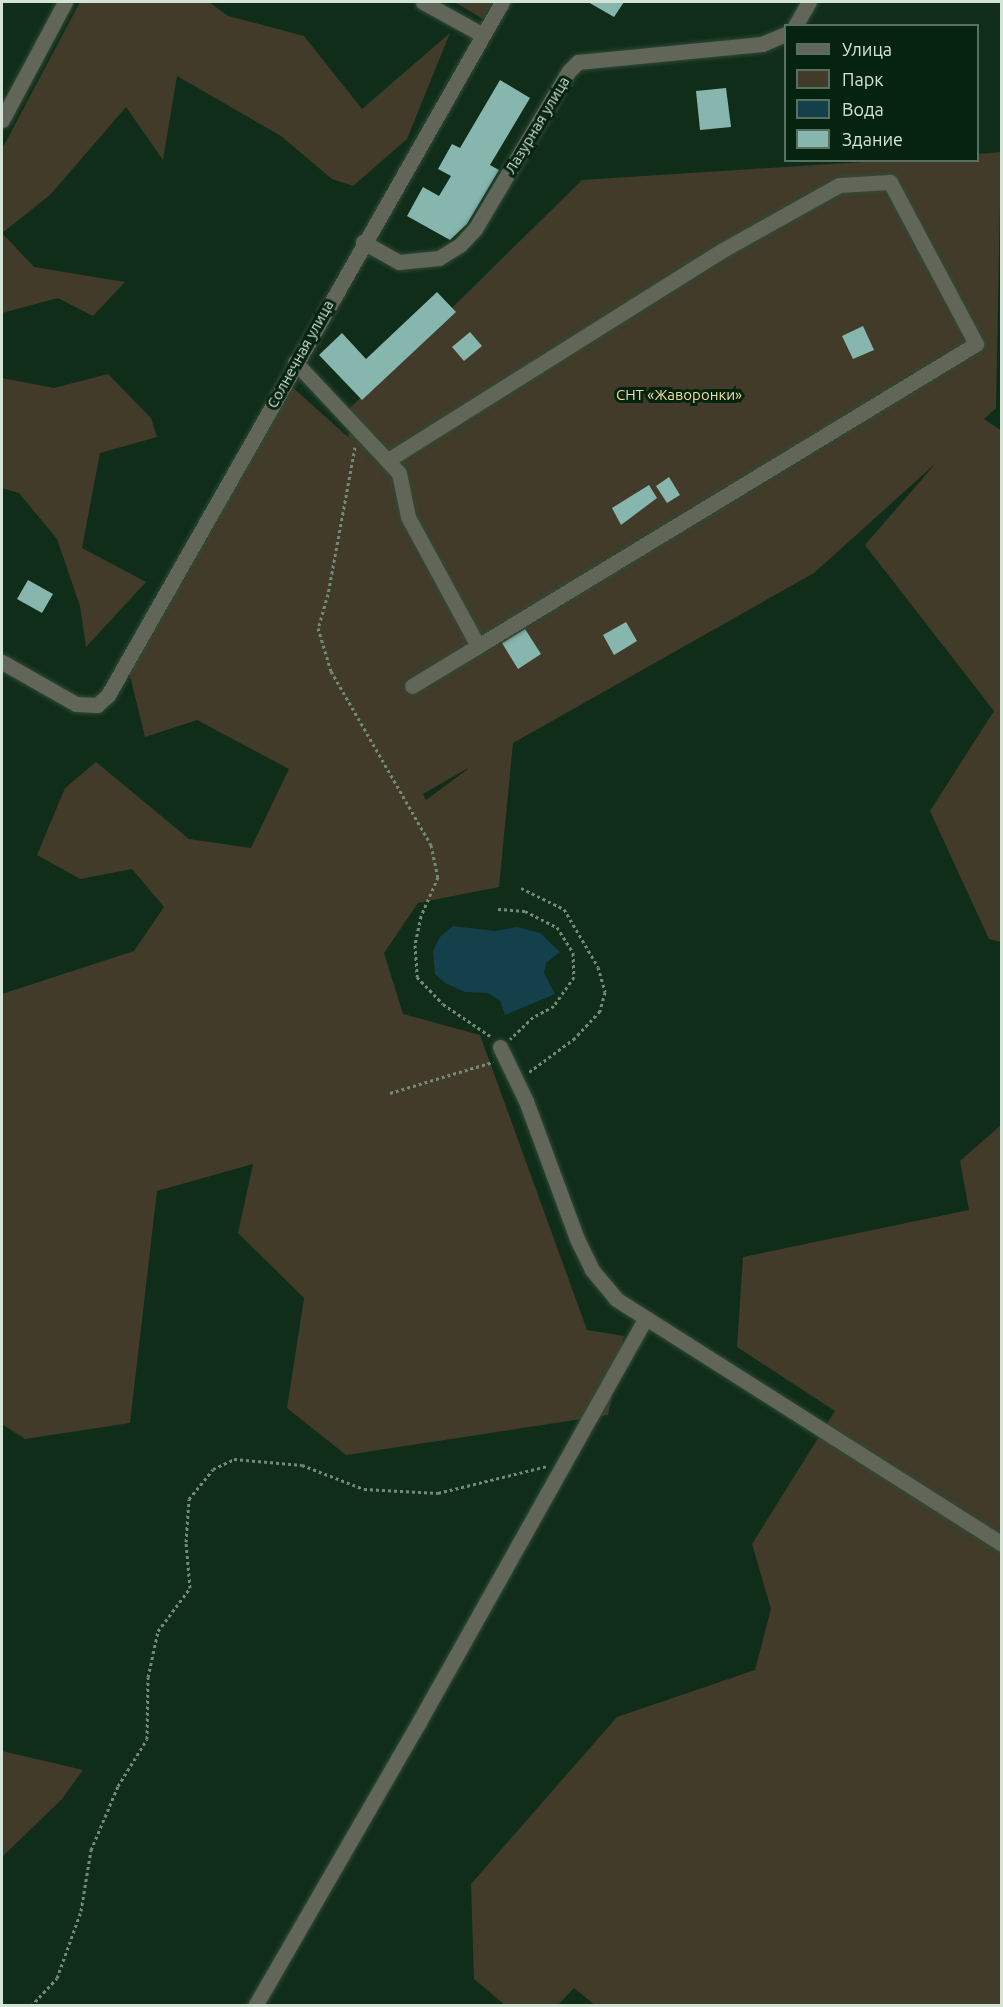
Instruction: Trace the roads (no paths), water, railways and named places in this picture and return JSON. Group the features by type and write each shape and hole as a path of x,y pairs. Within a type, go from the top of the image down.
{"street":[{"path":"2,120 65,2"},
{"path":"423,2 483,35"},
{"name":"Солнечная улица","path":"2,662 76,704 98,705 118,679 363,242 502,2"},
{"path":"796,24 809,2"},
{"name":"Лазурная улица","path":"363,242 399,262 439,258 460,245 475,229 569,71 578,62 762,44 784,35"},
{"path":"388,460 721,251 839,185 890,182 976,344 412,686"},
{"path":"295,362 399,473 408,516 478,646"},
{"path":"503,1052 518,1081 563,1205 592,1270 616,1299 645,1320 1002,1544"},
{"path":"255,2006 419,1722 645,1320"}],"water":[{"path":"453,926 495,931 517,927 540,933 560,952 546,963 544,973 555,994 505,1015 500,1001 488,993 465,992 445,983 435,974 433,951 440,937"}],"park label":[{"name":"СНТ «Жаворонки»","path":"679,395"}]}
